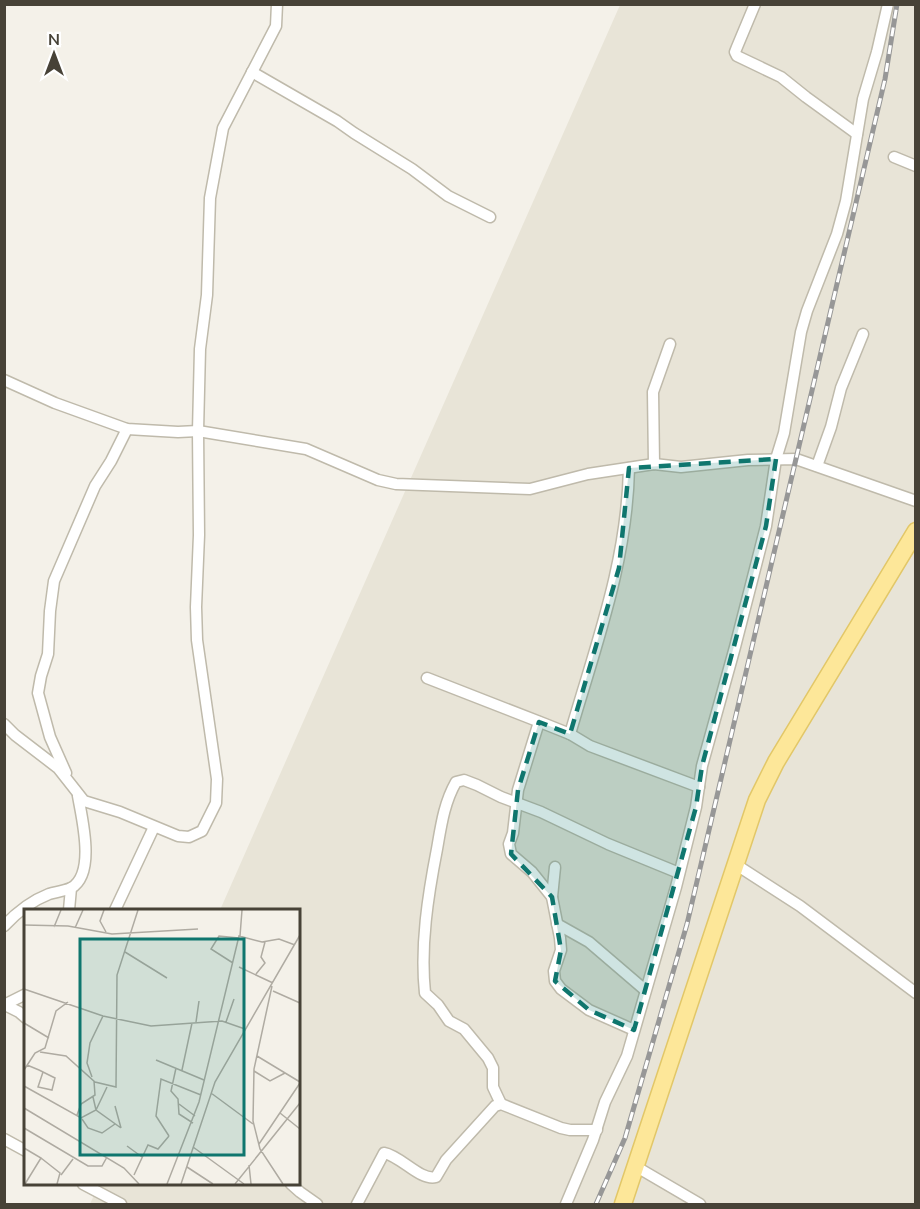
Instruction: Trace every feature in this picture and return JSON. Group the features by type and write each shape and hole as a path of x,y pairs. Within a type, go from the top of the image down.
{"main road":[{"path":"623,1204 757,800 776,762 915,531"}],"street":[{"path":"4,724 58,768 84,801 120,812 178,836 189,837 202,831 216,803 215,756 197,640 196,607 199,536 200,349 210,256 210,198 223,128 276,26 277,4"},
{"path":"755,4 736,47 737,56 782,77 857,134"},
{"path":"566,1204 597,1130 605,1102 627,1056 679,873 696,807 702,766 766,526 776,459 784,433 801,332 837,234 846,201 863,99 888,4"},
{"path":"252,72 337,121 412,169 448,196 490,217"},
{"path":"894,157 915,166"},
{"path":"818,466 841,388 863,334"},
{"path":"654,464 653,392 670,344"},
{"path":"4,380 55,403 127,429 198,431 306,449 378,480 396,484 530,489 588,474 654,464 681,467 796,459 915,501"},
{"path":"70,783 50,736 38,693 48,654 54,581 95,486 127,429"},
{"path":"570,734 619,567 629,497 629,468"},
{"path":"427,678 570,734 590,746 699,788"},
{"path":"539,722 518,790 510,844 511,854 532,872 552,897"},
{"path":"597,1130 561,1128 501,1104 493,1087 493,1068 489,1058 464,1029 448,1021 438,1005 425,993 423,957 432,874 445,807 456,782 464,780 679,873"},
{"path":"4,926 36,899 71,888 78,883 86,861 78,796"},
{"path":"116,909 154,826"},
{"path":"735,864 800,906 915,993"},
{"path":"555,867 552,897 561,950 554,971 555,981 561,989 590,1010 634,1030"},
{"path":"69,909 71,888"},
{"path":"557,924 589,942 645,990"},
{"path":"5,1005 24,995"},
{"path":"5,1005 24,1016"},
{"path":"357,1204 384,1153 395,1157 427,1177 436,1177 446,1160 489,1112 501,1104"},
{"path":"4,1139 24,1150"},
{"path":"635,1166 700,1204"},
{"path":"85,1185 121,1204"},
{"path":"292,1185 317,1204"}],"highlighted area":[{"path":"776,459 766,526 702,766 696,807 634,1030 589,1010 555,981 561,950 552,897 511,854 518,790 539,722 570,734 619,568 629,468"}],"shaded area":[{"path":"620,5 915,5 915,1204 90,1204 99,1185 300,1185 300,909 220,909"}],"railway":[{"path":"596,1204 625,1138 687,924 885,79 897,4"}]}
